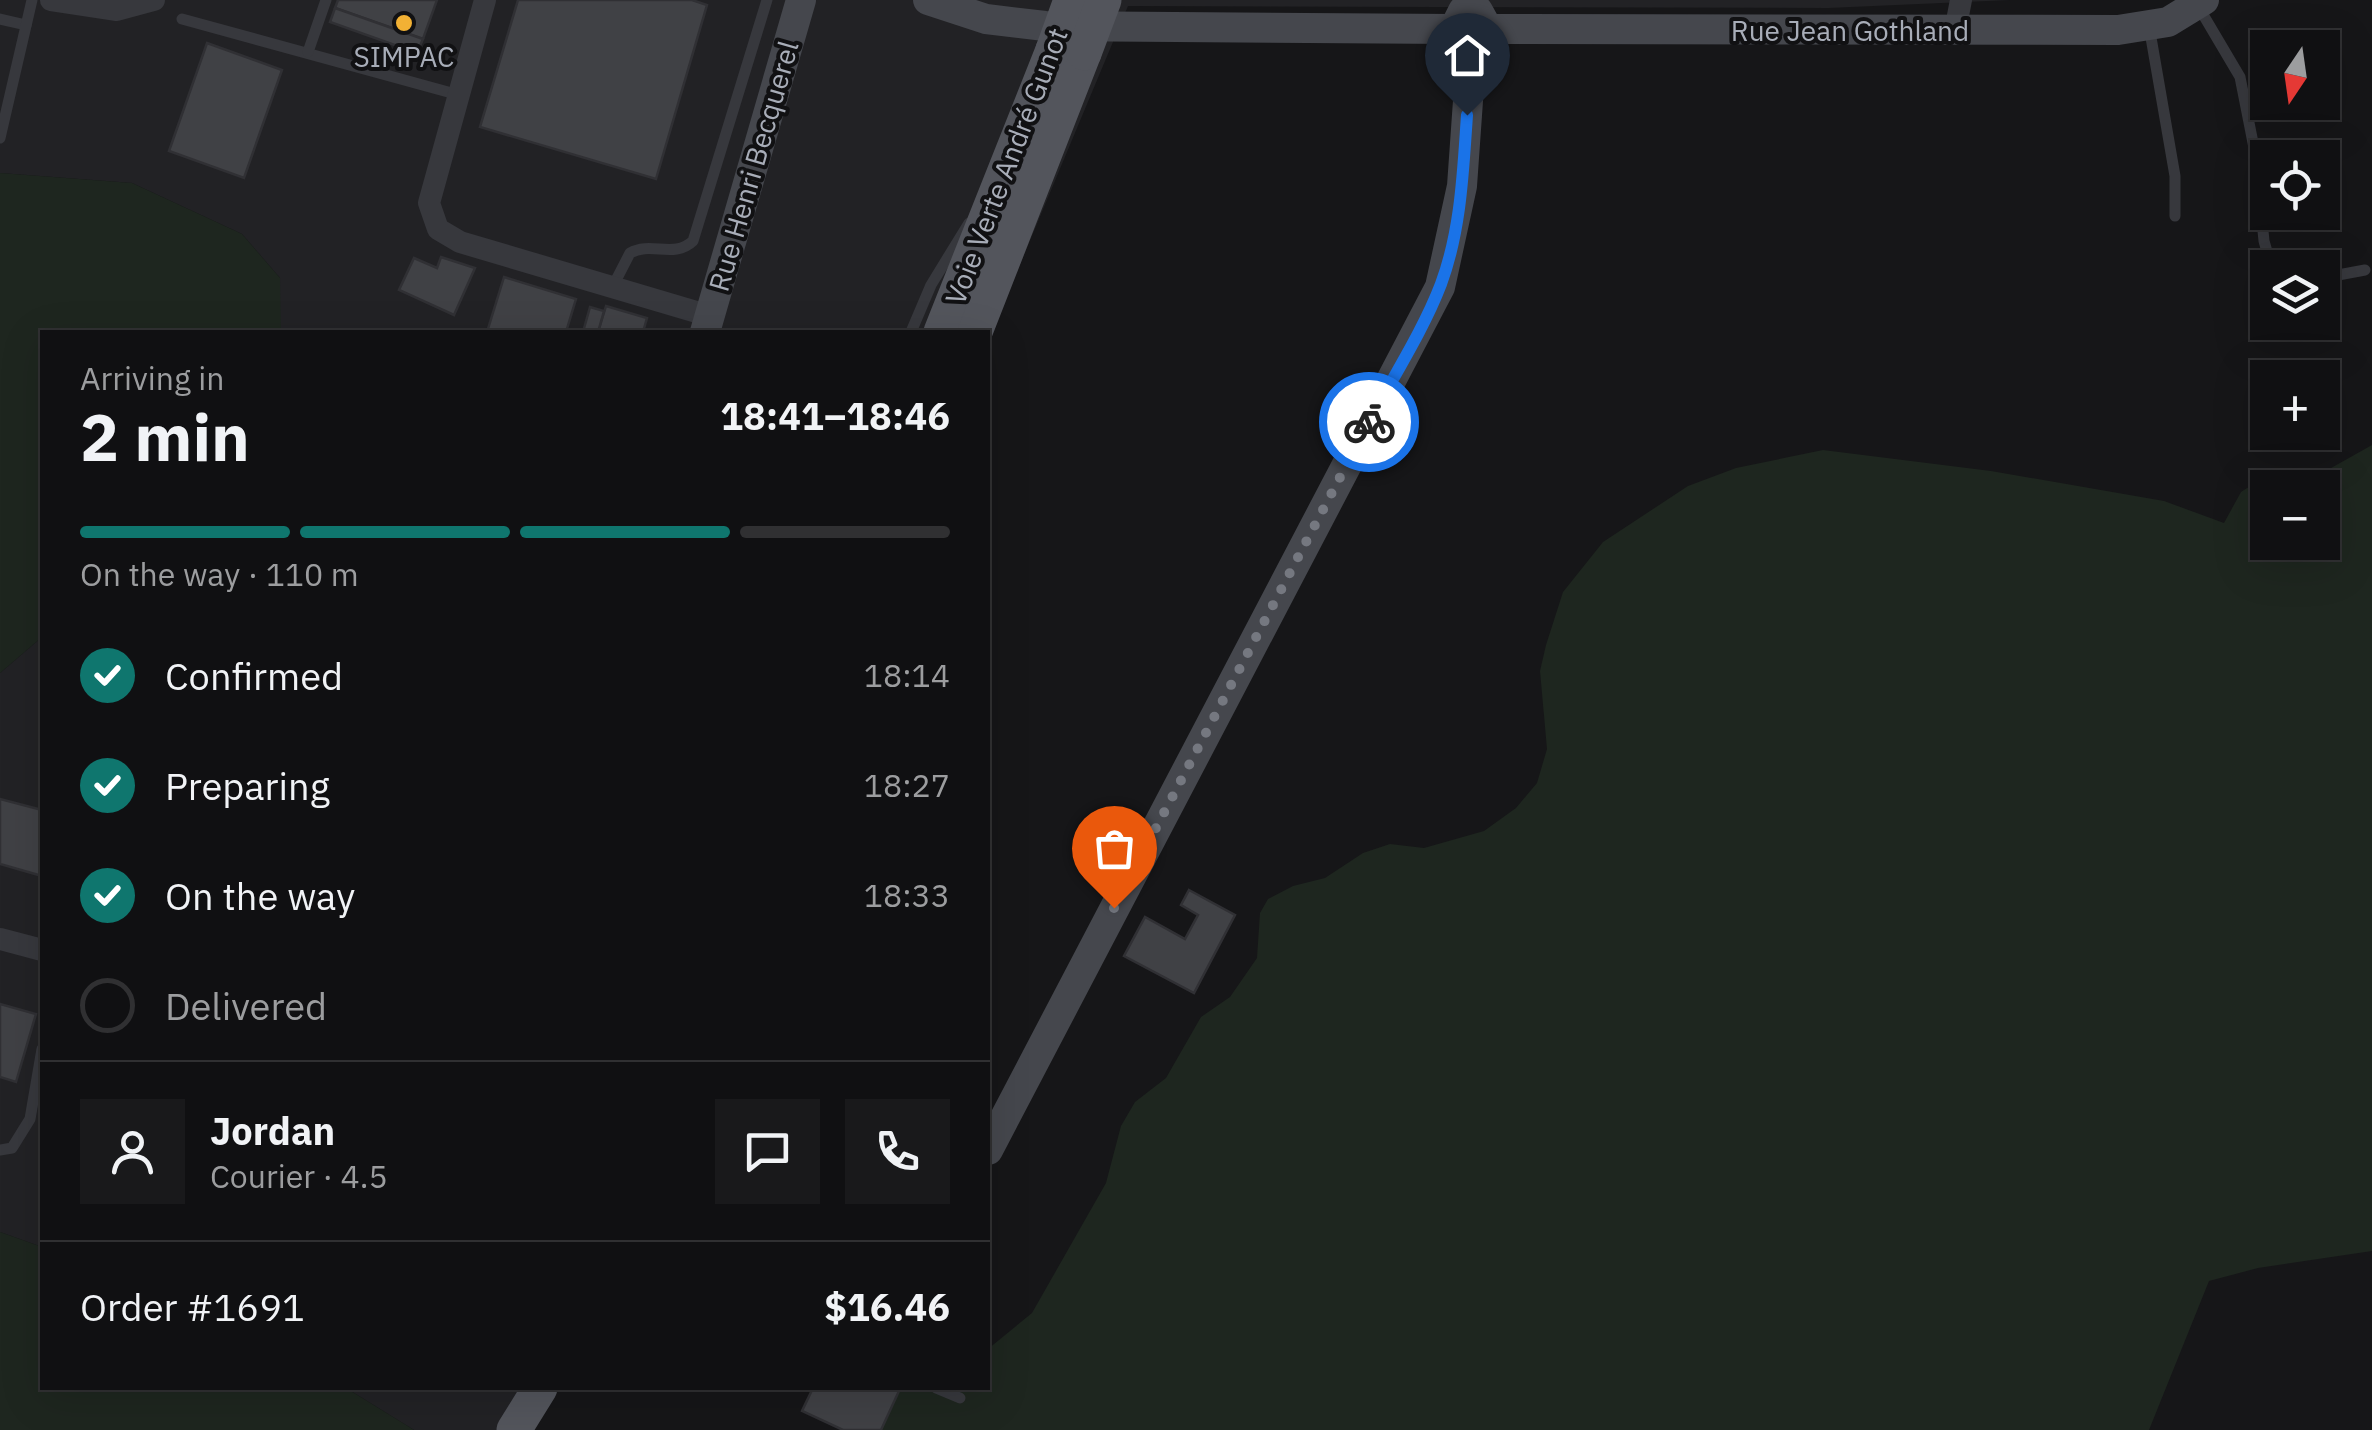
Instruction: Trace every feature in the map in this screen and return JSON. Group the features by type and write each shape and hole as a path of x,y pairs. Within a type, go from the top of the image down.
{"main road":[{"name":"Voie Verte André Gunot","path":"975,330 1069,51 1071,0"},
{"name":"Voie Verte André Gunot","path":"943,330 1010,161 1069,51 1104,0"}],"street":[{"path":"51,0 118,10 154,0"},
{"path":"485,0 429,203 438,228 460,242 613,286 713,327"},
{"name":"Rue Henri Becquerel","path":"713,327 801,0"},
{"name":"Rue Jean Gothland","path":"928,0 986,19 1045,26 1470,22 1955,31 2149,26 2200,3"},
{"path":"1955,31 1961,0"},
{"path":"990,1146 1440,287 1460,206 1470,22"},
{"path":"0,939 40,949"}],"lane":[{"path":"0,138 32,0"},
{"path":"308,52 326,0"},
{"path":"613,286 630,252 647,248 675,251 693,241 768,0"},
{"path":"2200,3 2240,77 2256,158 2267,250"},
{"path":"182,19 459,95"},
{"path":"0,20 26,25"},
{"path":"2149,26 2175,176 2175,216"},
{"path":"911,330 938,272 1010,161"},
{"path":"2340,275 2365,270"},
{"path":"0,1150 12,1148 30,1118 40,1060"},
{"path":"941,1390 960,1398"}],"shaded area":[{"path":"0,0 2010,0 1828,8 1128,6 990,336 990,330 280,330 280,278 242,234 132,183 0,173"},
{"path":"0,173 132,183 242,234 280,278 280,330 40,330 40,639 0,673"},
{"path":"2372,445 2372,1251 2258,1268 2209,1281 2149,1430 881,1430 902,1390 990,1390 990,1347 1032,1313 1106,1183 1121,1126 1135,1102 1166,1078 1201,1017 1230,997 1257,958 1260,913 1268,899 1293,886 1325,878 1363,853 1390,844 1424,848 1484,831 1516,808 1537,783 1547,749 1540,671 1546,645 1563,592 1603,542 1688,486 1736,468 1823,450 1991,471 2164,501 2224,523 2241,492 2250,486 2250,560 2340,560 2340,470 2328,470"},
{"path":"40,639 40,1246 0,1232 0,673"},
{"path":"0,1232 40,1246 40,1390 349,1390 414,1430 0,1430"},
{"path":"349,1390 550,1390 533,1430 414,1430"}],"building":[{"name":"SIMPAC","path":"338,0 437,0 423,39 335,8"},
{"path":"518,0 692,0 707,5 656,179 480,127"},
{"path":"335,8 423,39 417,53 330,22"},
{"path":"207,43 282,70 244,178 169,151"},
{"path":"441,257 475,268 454,315 399,290 414,258 437,268"},
{"path":"504,277 576,299 567,330 488,330"},
{"path":"606,306 647,318 644,330 599,330"},
{"path":"590,307 604,311 599,330 584,330"},
{"path":"0,799 40,809 40,875 0,864"},
{"path":"1189,890 1235,915 1194,993 1124,956 1145,917 1185,939 1198,915 1181,905"},
{"path":"0,1004 36,1014 16,1082 0,1077"},
{"path":"812,1390 899,1391 881,1430 843,1430 802,1411"}],"way so far":[{"path":"1114,908 1369,422"}],"place":[{"name":"SIMPAC","path":"404,23"}],"route":[{"path":"1369,422 1440,287 1450,258 1462,186 1467,115"}]}
